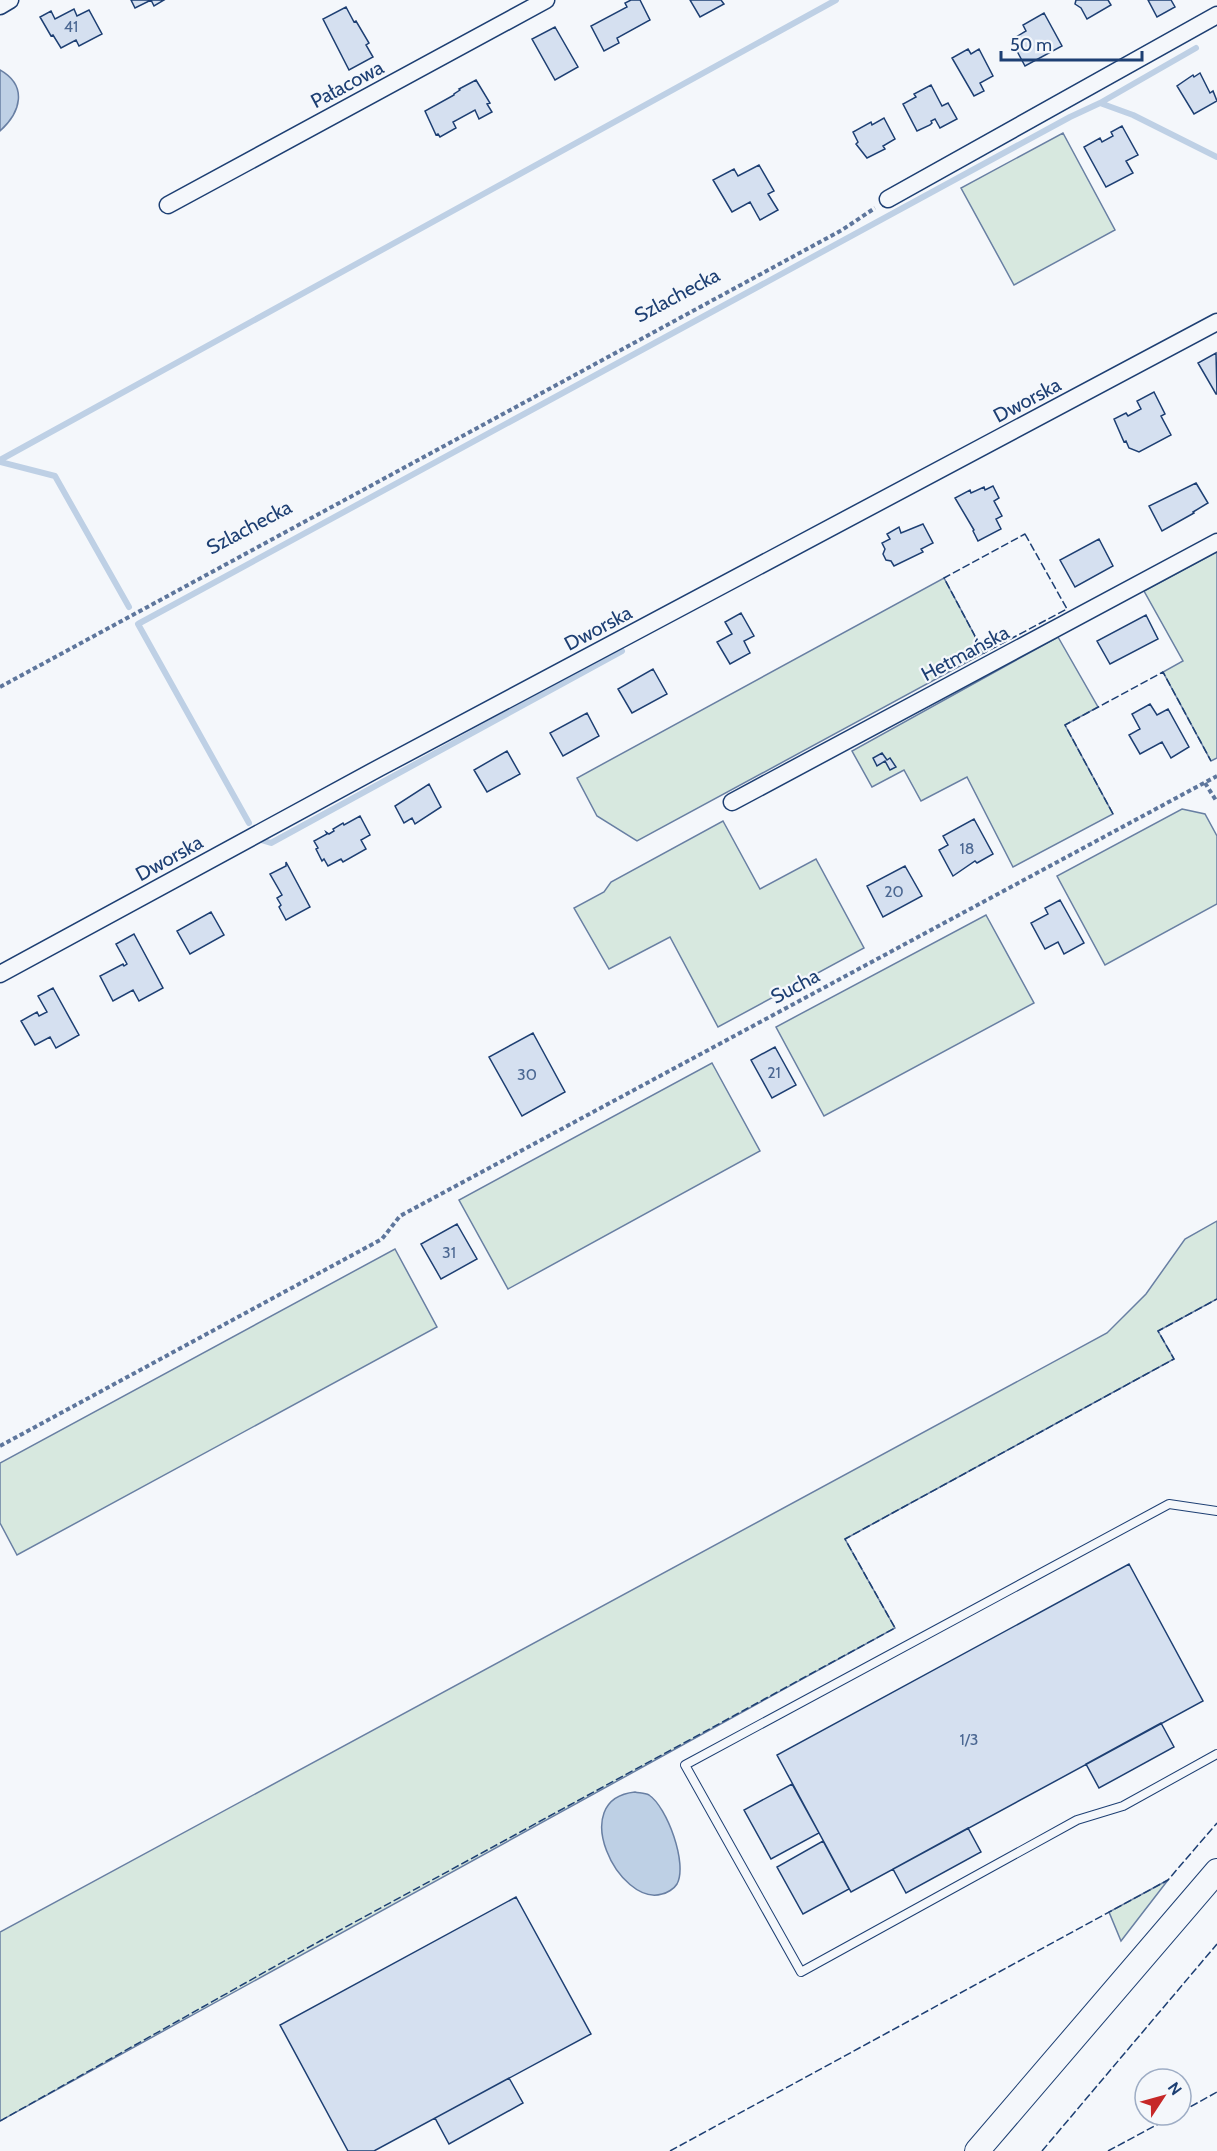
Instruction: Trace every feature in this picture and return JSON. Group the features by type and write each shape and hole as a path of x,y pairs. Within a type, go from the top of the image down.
{"main road":[{"path":"1194,1896 1217,1866"},
{"path":"977,2151 1217,1871"}],"street":[{"path":"0,6 10,0"},
{"name":"Pałacowa","path":"168,205 546,0"},
{"path":"888,199 1217,15"},
{"name":"Dworska","path":"0,974 389,762 1217,322"},
{"name":"Hetmańska","path":"732,802 1217,542"}],"lane":[{"path":"1217,1511 1169,1504 685,1765 801,1972 1077,1820 1123,1806 1217,1754"}],"path":[{"name":"Szlachecka","path":"0,687 842,230 888,199"},
{"name":"Sucha","path":"0,1446 382,1239 400,1216 1217,776"},
{"path":"1205,783 1217,802"}],"shaded area":[{"path":"1063,133 1115,230 1014,285 961,188"},
{"path":"1217,552 1217,758 1211,761 1163,672 1183,661 1144,591"},
{"path":"944,578 984,653 637,841 597,816 577,778"},
{"path":"1058,637 1098,707 1065,725 1113,814 1013,867 967,777 921,801 904,770 872,787 852,751"},
{"path":"1182,809 1205,814 1217,836 1217,904 1105,965 1057,876"},
{"path":"723,821 760,889 816,859 864,948 718,1027 670,937 609,969 574,908 604,892 611,882"},
{"path":"986,915 1034,1003 824,1116 776,1027"},
{"path":"712,1063 760,1151 508,1289 459,1200"},
{"path":"1217,1221 1217,1299 1158,1331 1174,1359 845,1539 895,1628 0,2121 0,1932 1107,1333 1146,1294 1185,1239"},
{"path":"395,1249 437,1327 17,1555 0,1523 0,1463"},
{"path":"1168,1880 1121,1941 1109,1912"}],"water":[{"path":"0,70 15,84 18,99 13,116 0,131"},
{"path":"635,1792 649,1795 656,1801 669,1823 678,1850 680,1875 677,1884 662,1894 646,1894 630,1885 616,1869 606,1850 602,1831 604,1813 615,1799"}],"building":[{"path":"131,0 151,0 135,8"},
{"path":"151,0 164,0 154,6"},
{"path":"640,0 650,20 617,38 619,43 604,51 591,26 627,7 625,3"},
{"path":"690,0 721,0 724,4 700,17"},
{"path":"1076,0 1108,0 1111,5 1087,19 1081,8 1075,4"},
{"path":"1148,0 1171,0 1175,7 1157,17"},
{"path":"346,7 369,43 366,45 373,57 349,70 323,19"},
{"path":"74,9 77,16 89,10 102,34 79,46 76,40 61,48 40,17 51,11 55,19"},
{"path":"1044,13 1062,46 1025,66 1011,40 1026,31 1023,25"},
{"path":"555,27 578,67 555,80 532,39"},
{"path":"968,49 971,54 979,49 993,76 980,83 984,91 974,96 952,58"},
{"path":"1200,73 1210,93 1213,91 1217,101 1194,114 1177,86"},
{"path":"476,80 490,103 487,104 492,112 479,119 475,110 453,122 456,128 440,137 436,135 425,111"},
{"path":"931,85 942,106 948,103 957,119 940,128 935,119 930,125 917,131 903,104 916,97 914,94"},
{"path":"884,118 895,139 883,146 885,149 867,158 856,144 858,142 853,132"},
{"path":"1122,126 1138,155 1126,161 1133,173 1106,187 1084,147 1100,138 1102,142 1113,136 1111,132"},
{"path":"759,165 774,191 768,194 778,210 760,220 750,202 732,212 713,180 734,169 738,176"},
{"path":"1216,353 1217,394 1198,363"},
{"path":"1154,392 1165,414 1161,416 1171,435 1139,452 1129,448 1126,441 1124,442 1114,419 1126,413 1128,416 1141,409 1137,401"},
{"path":"1196,483 1208,503 1162,531 1149,506"},
{"path":"993,486 999,498 994,501 1002,516 996,519 1001,529 978,541 955,498 970,490 971,493"},
{"path":"923,524 933,543 921,549 923,552 894,566 891,561 886,560 882,543 890,539 887,534 899,527 901,533"},
{"path":"1099,539 1113,566 1075,587 1060,560"},
{"path":"741,613 754,636 744,641 750,653 730,664 717,642 732,634 725,622"},
{"path":"1146,615 1158,639 1110,664 1097,641"},
{"path":"653,669 667,694 632,713 618,689"},
{"path":"1150,704 1157,715 1168,709 1189,747 1171,758 1162,742 1140,754 1129,735 1140,729 1132,714"},
{"path":"587,713 599,736 563,756 550,733"},
{"path":"507,751 520,774 487,792 474,770"},
{"path":"882,753 887,760 890,758 896,767 890,770 885,761 877,766 873,758"},
{"path":"429,784 441,807 415,824 412,818 404,823 395,806"},
{"path":"360,816 370,835 361,840 366,849 343,862 341,859 328,866 324,859 322,861 314,841 327,834 326,832 329,834 343,823 344,825"},
{"path":"974,819 993,854 977,863 975,861 953,876 939,850 948,845 943,836"},
{"path":"286,862 310,907 286,920 277,898 282,895 270,874 286,866"},
{"path":"905,866 922,896 883,917 867,886"},
{"path":"1060,900 1084,943 1064,954 1058,942 1045,949 1031,923 1048,914 1045,908"},
{"path":"211,912 224,935 190,954 177,931"},
{"path":"134,934 163,988 139,1001 133,990 113,1001 100,976 127,964 116,944"},
{"path":"53,988 79,1035 56,1048 50,1037 35,1045 21,1021 37,1012 39,1016 47,1012 38,996"},
{"path":"533,1033 565,1092 522,1116 489,1057"},
{"path":"775,1047 796,1085 772,1098 751,1060"},
{"path":"457,1224 477,1259 441,1279 421,1244"},
{"path":"1129,1564 1203,1701 851,1892 777,1755"},
{"path":"1161,1723 1174,1747 1099,1788 1086,1764"},
{"path":"792,1784 819,1833 771,1859 744,1810"},
{"path":"968,1828 981,1852 906,1893 893,1869"},
{"path":"823,1841 849,1889 803,1914 777,1867"},
{"path":"516,1897 591,2034 374,2151 348,2151 280,2025"},
{"path":"509,2078 523,2103 449,2144 435,2118"}],"waterway":[{"path":"0,460 836,0"},
{"path":"1100,103 1196,48"},
{"path":"249,823 138,624 1070,117 1100,103 1133,115 1217,157"},
{"path":"0,462 55,476 129,607"},
{"path":"261,840 271,843 622,651"}],"fence":[{"path":"1025,534 1067,609 984,653 944,578 1025,534"},
{"path":"1113,814 1065,725 1163,672 1211,761"},
{"path":"0,2121 320,1941 895,1628 845,1539 1174,1359 1158,1331 1217,1299"},
{"path":"670,2151 1168,1880 1217,1823"},
{"path":"1042,2151 1217,1944"},
{"path":"1193,2105 1217,2092"},
{"path":"1108,2151 1153,2127"}]}
